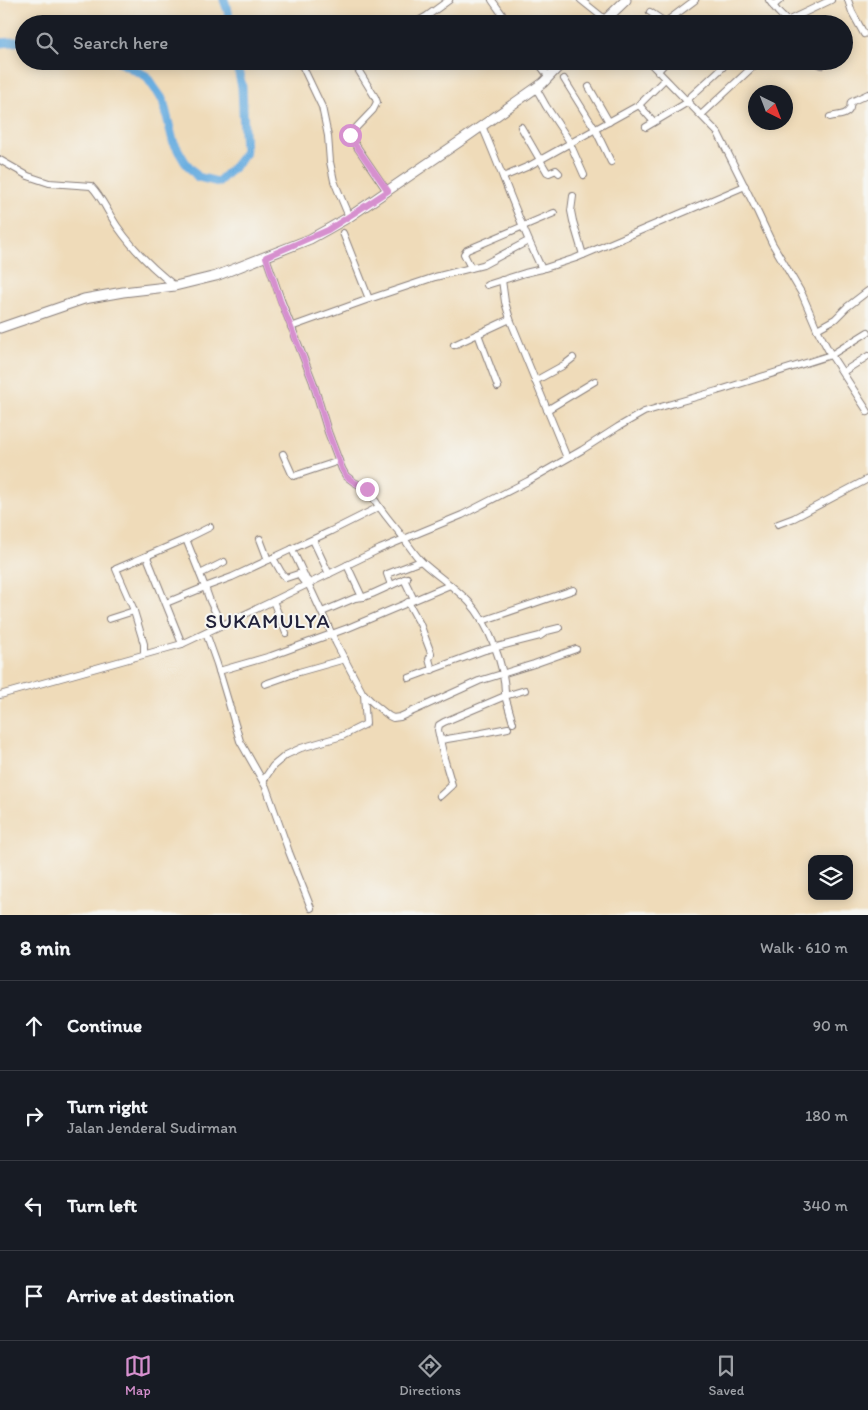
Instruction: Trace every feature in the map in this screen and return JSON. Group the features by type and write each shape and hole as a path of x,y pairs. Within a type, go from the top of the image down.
{"main road":[{"path":"612,15 626,0"},
{"path":"0,328 90,298 175,286 216,276 316,236 349,217 482,126 536,88 556,70"}],"street":[{"path":"428,15 449,0"},
{"path":"492,0 503,15"},
{"path":"581,0 597,15"},
{"path":"675,15 696,0"},
{"path":"780,0 771,3 780,15"},
{"path":"800,15 831,0"},
{"path":"848,0 864,34"},
{"path":"650,12 654,15"},
{"path":"304,70 322,107 334,182 349,217"},
{"path":"358,70 377,102 373,110 351,133 351,138 388,191"},
{"path":"544,70 549,77"},
{"path":"646,127 688,101 720,70"},
{"path":"701,115 749,70"},
{"path":"658,71 718,134 772,243 802,294 817,329 868,412"},
{"path":"564,79 595,129 611,162"},
{"path":"503,177 540,160 639,105 666,79"},
{"path":"536,88 570,143 584,175"},
{"path":"589,88 609,122"},
{"path":"830,117 846,113 851,103 868,94"},
{"path":"639,105 654,122"},
{"path":"482,126 528,241 542,269"},
{"path":"482,126 523,227"},
{"path":"521,127 547,172 556,170 559,173"},
{"path":"0,160 28,176 49,183 91,186 117,226 137,251 156,271 175,286"},
{"path":"487,285 582,255 745,186"},
{"path":"573,196 572,221 582,255"},
{"path":"471,268 464,254 467,250 554,213"},
{"path":"343,233 369,299"},
{"path":"291,327 435,277 483,265 528,241"},
{"path":"266,257 313,382 328,432 346,476 367,489 421,561 470,603 482,621 495,647 503,673 510,725 477,734 441,740"},
{"path":"502,280 510,319 567,458"},
{"path":"817,329 835,319 868,291"},
{"path":"454,345 510,319"},
{"path":"0,695 182,644 273,601 308,582 462,515 567,458 644,412 832,355 868,332"},
{"path":"478,334 498,387"},
{"path":"842,372 868,356"},
{"path":"535,381 573,358"},
{"path":"547,410 595,381"},
{"path":"861,401 868,398"},
{"path":"283,454 294,476 339,460"},
{"path":"778,524 794,518 868,478"},
{"path":"166,603 232,577 379,507"},
{"path":"144,654 144,644 134,611 116,570 117,568 147,557 210,527"},
{"path":"186,539 210,601 222,626"},
{"path":"260,539 271,559 286,578 298,574 304,582 308,582"},
{"path":"313,540 329,574"},
{"path":"292,549 332,634 364,694 389,716 396,718 473,684 576,649"},
{"path":"147,557 182,644"},
{"path":"391,585 387,574 421,561"},
{"path":"200,574 224,562"},
{"path":"347,565 362,597"},
{"path":"322,612 405,578 411,601 431,653 429,659 432,670"},
{"path":"219,671 271,656 332,634 450,584"},
{"path":"482,621 573,590"},
{"path":"273,601 286,633"},
{"path":"109,619 134,611"},
{"path":"410,678 495,647 540,636 547,631 558,628"},
{"path":"206,633 240,741 271,798 289,852 311,908"},
{"path":"265,684 345,659"},
{"path":"440,796 452,785 438,730 441,723 505,696 525,690"},
{"path":"263,781 273,766 286,755 301,748 342,736 366,724 364,694"}],"waterway":[{"path":"224,0 229,15"},
{"path":"0,43 15,42"},
{"path":"135,70 146,76 163,100 173,141 185,162 198,177 218,182 235,166 245,153 242,87 238,70"}],"district":[{"name":"SUKAMULYA","path":"268,621"}],"route":[{"path":"350,135 388,191 328,230 266,257 280,300 313,382 328,432 342,469 346,476 367,489"}]}
